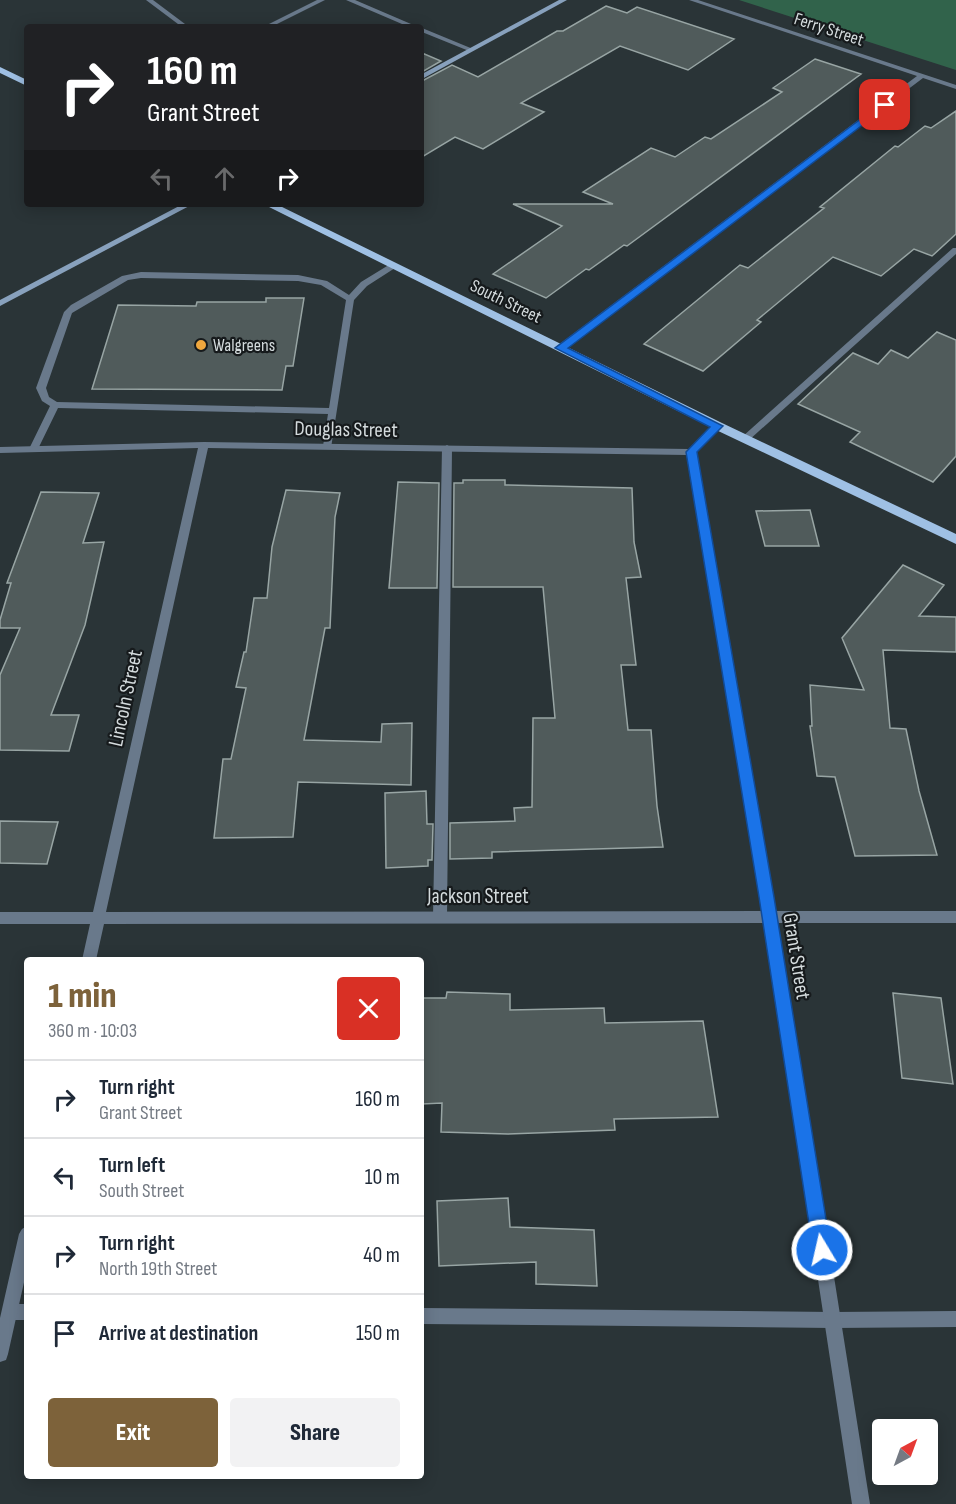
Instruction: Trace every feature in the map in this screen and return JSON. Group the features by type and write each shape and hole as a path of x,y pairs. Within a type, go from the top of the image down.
{"main road":[{"path":"424,76 564,0"},
{"path":"0,70 24,82"},
{"path":"0,303 183,207"},
{"name":"South Street","path":"274,207 718,426 956,539"}],"street":[{"path":"149,0 182,24"},
{"path":"272,24 322,0"},
{"path":"349,0 408,24"},
{"name":"Ferry Street","path":"692,0 956,87"},
{"path":"424,31 471,50"},
{"path":"560,348 922,76"},
{"path":"745,439 956,250"},
{"path":"328,446 350,299 364,284 392,266"},
{"path":"333,411 55,405 45,399 41,388 68,312 125,278 141,275 298,278 324,283 350,299"},
{"path":"34,449 55,405"},
{"path":"691,452 718,426"},
{"name":"Douglas Street","path":"0,450 204,445 691,452"},
{"name":"Lincoln Street","path":"90,957 204,445"},
{"path":"440,917 447,448"},
{"name":"Grant Street","path":"691,452 770,917 861,1504"},
{"name":"Jackson Street","path":"0,918 956,917"},
{"path":"0,1354 24,1248"},
{"path":"10,1312 24,1312"},
{"path":"424,1316 956,1319"}],"green space":[{"path":"739,0 956,0 956,70"}],"building":[{"path":"606,6 627,13 637,7 734,39 688,70 620,46 521,103 544,112 483,149 455,137 424,156 424,80 452,65 478,77 557,31 563,31"},
{"path":"424,54 441,61 424,71"},
{"path":"815,59 861,74 627,246 624,245 589,270 586,269 546,298 493,274 562,226 513,204 613,204 583,192 651,148 675,157 705,137 711,139 782,92 773,88"},
{"path":"956,111 956,234 932,256 914,249 881,276 833,257 757,320 761,322 703,371 644,344 740,265 748,268 824,208 820,207 895,146 898,147 925,126 931,128"},
{"name":"Walgreens","path":"266,298 304,298 293,366 286,366 282,390 92,389 118,305 196,306 197,302 266,302"},
{"path":"937,332 956,340 956,456 933,482 850,442 860,432 798,404 853,353 878,364 891,350 908,358"},
{"path":"463,480 505,480 505,485 632,488 634,542 641,577 626,578 636,665 621,665 628,730 651,730 663,847 492,852 492,858 450,859 450,823 515,821 514,808 532,807 533,718 555,718 543,587 453,587 454,483 463,483"},
{"path":"398,482 439,483 437,588 389,588"},
{"path":"286,490 340,493 335,517 330,628 325,628 304,740 381,742 382,724 412,723 411,785 298,782 293,837 214,838 223,759 231,759 246,688 236,687 244,652 246,652 254,598 267,598 272,547"},
{"path":"41,492 99,493 83,543 104,542 85,625 51,715 79,715 69,751 0,750 0,675 20,628 0,628 0,620 11,583 7,583"},
{"path":"810,510 819,546 765,546 756,511"},
{"path":"903,565 944,585 919,616 956,617 956,652 883,650 890,728 906,729 919,791 937,855 855,856 835,777 817,776 810,726 812,726 810,685 864,690 842,638"},
{"path":"426,791 427,824 433,824 432,860 428,860 428,866 386,868 385,793"},
{"path":"0,821 58,822 47,864 0,863"},
{"path":"447,992 510,994 510,1010 604,1008 605,1023 703,1021 718,1117 614,1119 615,1130 508,1134 441,1132 442,1103 424,1104 424,998 446,998"},
{"path":"893,993 941,998 953,1084 902,1078"},
{"path":"508,1198 510,1227 594,1230 597,1286 536,1284 536,1262 439,1266 437,1201"}],"place":[{"name":"Walgreens","path":"201,345"}],"route":[{"path":"822,1250 766,897 691,452 718,426 560,348 885,105"}]}
